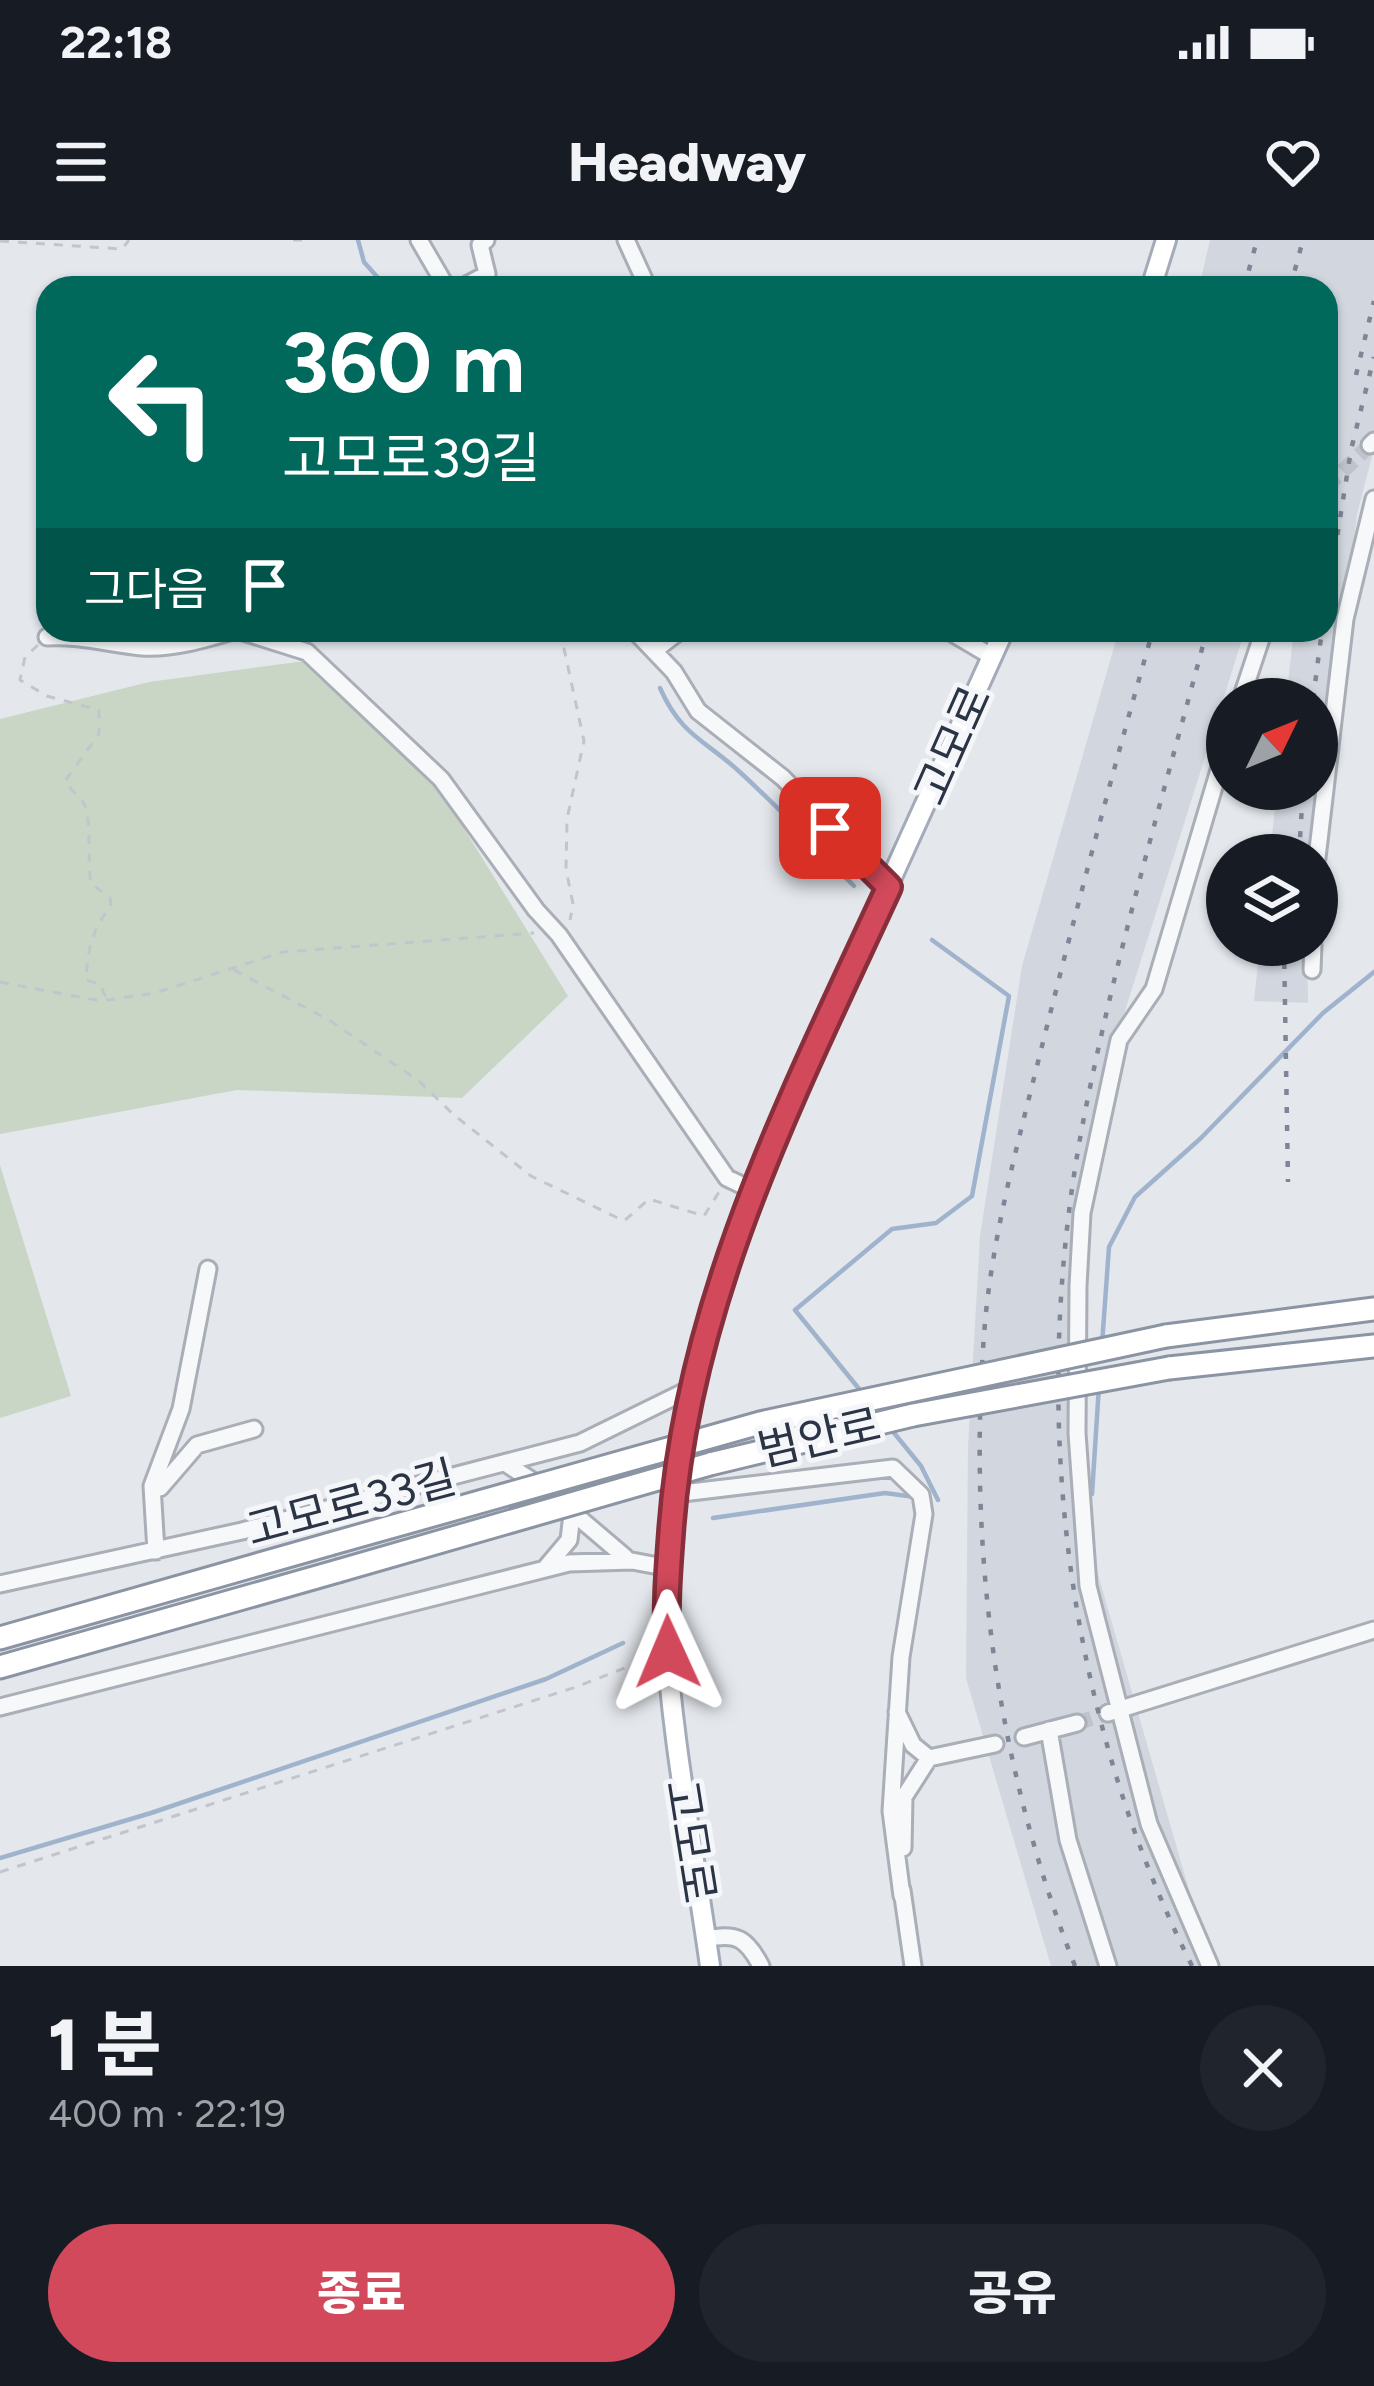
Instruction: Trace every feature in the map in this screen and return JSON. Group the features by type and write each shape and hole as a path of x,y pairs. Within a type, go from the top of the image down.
{"highway":[{"name":"범안로","path":"0,1638 760,1423 1166,1336 1374,1309"},
{"name":"범안로","path":"0,1667 728,1459 913,1415 1169,1368 1374,1346"}],"main road":[{"path":"1155,276 1166,240"},
{"name":"고모로","path":"710,1966 678,1760 668,1652 674,1494 690,1389 724,1264 752,1190 998,642"}],"street":[{"path":"418,240 440,276"},
{"path":"483,276 487,274 480,245 486,240"},
{"path":"626,240 642,276"},
{"path":"1320,834 1345,619 1374,499"},
{"path":"118,642 145,647 196,642"},
{"path":"275,642 307,652 441,779 555,930 727,1178 752,1190"},
{"path":"647,642 698,711 783,778 889,887"},
{"path":"656,650 666,642"},
{"path":"967,642 991,656"},
{"path":"1248,678 1260,642"},
{"path":"1207,810 1154,989 1119,1040 1082,1213 1077,1433 1088,1586 1113,1712 1149,1824 1210,1966"},
{"path":"1312,966 1312,970"},
{"path":"156,1551 152,1486 181,1409 208,1269"},
{"name":"고모로33길","path":"0,1585 156,1551 580,1443 690,1389"},
{"path":"152,1504 165,1477 197,1444 254,1429"},
{"path":"505,1463 632,1561"},
{"path":"674,1494 893,1468 921,1495 924,1523 897,1712 890,1811 914,1966"},
{"path":"544,1568 569,1540 572,1514"},
{"path":"0,1707 544,1568 632,1561 669,1568"},
{"path":"1113,1712 1374,1630"},
{"path":"897,1712 914,1745 929,1759"},
{"path":"1024,1737 1077,1723"},
{"path":"1049,1730 1068,1840 1108,1966"},
{"path":"902,1896 904,1797 929,1759 995,1744"},
{"path":"706,1939 733,1934 749,1942 761,1966"}],"path":[{"path":"0,241 122,249 129,240"},
{"path":"293,240 302,240"},
{"path":"42,642 25,657 20,680 47,696 99,710 99,734 65,781 84,802 91,884 110,897 111,906 93,929 86,980 100,984 107,1000"},
{"path":"0,982 107,1000 155,993 283,952 567,932 573,904 566,868 567,819 584,741 563,642"},
{"path":"232,970 328,1020 419,1081 531,1175 624,1221 649,1199 704,1216 727,1178"},
{"path":"0,1872 576,1687 668,1652"}],"shaded area":[{"path":"1210,240 1374,240 1374,449 1357,514 1337,678 1288,678 1293,642 1338,642 1338,276 1202,276"},
{"path":"1116,642 1241,642 1230,678 1206,678 1206,754 1091,1119 1067,1349 1069,1444 1084,1526 1211,1966 1051,1966 966,1678 968,1447 980,1236 1022,966"},
{"path":"1275,810 1321,810 1319,834 1272,834"},
{"path":"1258,966 1307,966 1308,1003 1254,1001"}],"green space":[{"path":"305,661 438,787 568,996 462,1098 237,1090 0,1134 0,719 149,682"},
{"path":"0,1165 71,1396 0,1418"}],"waterway":[{"path":"358,240 364,262 376,276"},
{"path":"660,688 686,728 756,788 854,886"},
{"path":"864,1395 795,1310 892,1229 936,1223 972,1196 1009,996 932,940"},
{"path":"1102,1344 1109,1247 1135,1197 1201,1138 1323,1013 1374,972"},
{"path":"1092,1494 1099,1386"},
{"path":"890,1428 921,1466 938,1500"},
{"path":"713,1518 885,1493 915,1497"},
{"path":"0,1858 151,1813 546,1679 623,1643"}],"tunnel":[{"path":"1338,476 1370,445"},
{"path":"1077,1723 1108,1713"}],"railway":[{"path":"1247,276 1257,240"},
{"path":"1293,276 1303,240"},
{"path":"1356,375 1374,301"},
{"path":"1338,531 1351,450 1374,357"},
{"path":"1075,1966 1025,1813 994,1656 980,1496 984,1335 999,1227 1015,1156 1150,642"},
{"path":"1192,1966 1148,1868 1113,1767 1087,1664 1069,1558 1060,1452 1059,1345 1066,1239 1094,1069 1204,642"},
{"path":"1316,678 1320,642"},
{"path":"1300,834 1302,810"},
{"path":"1284,966 1288,1182"}],"route":[{"path":"668,1652 665,1618 674,1494 690,1389 724,1264 756,1177 889,887 830,828"}]}
